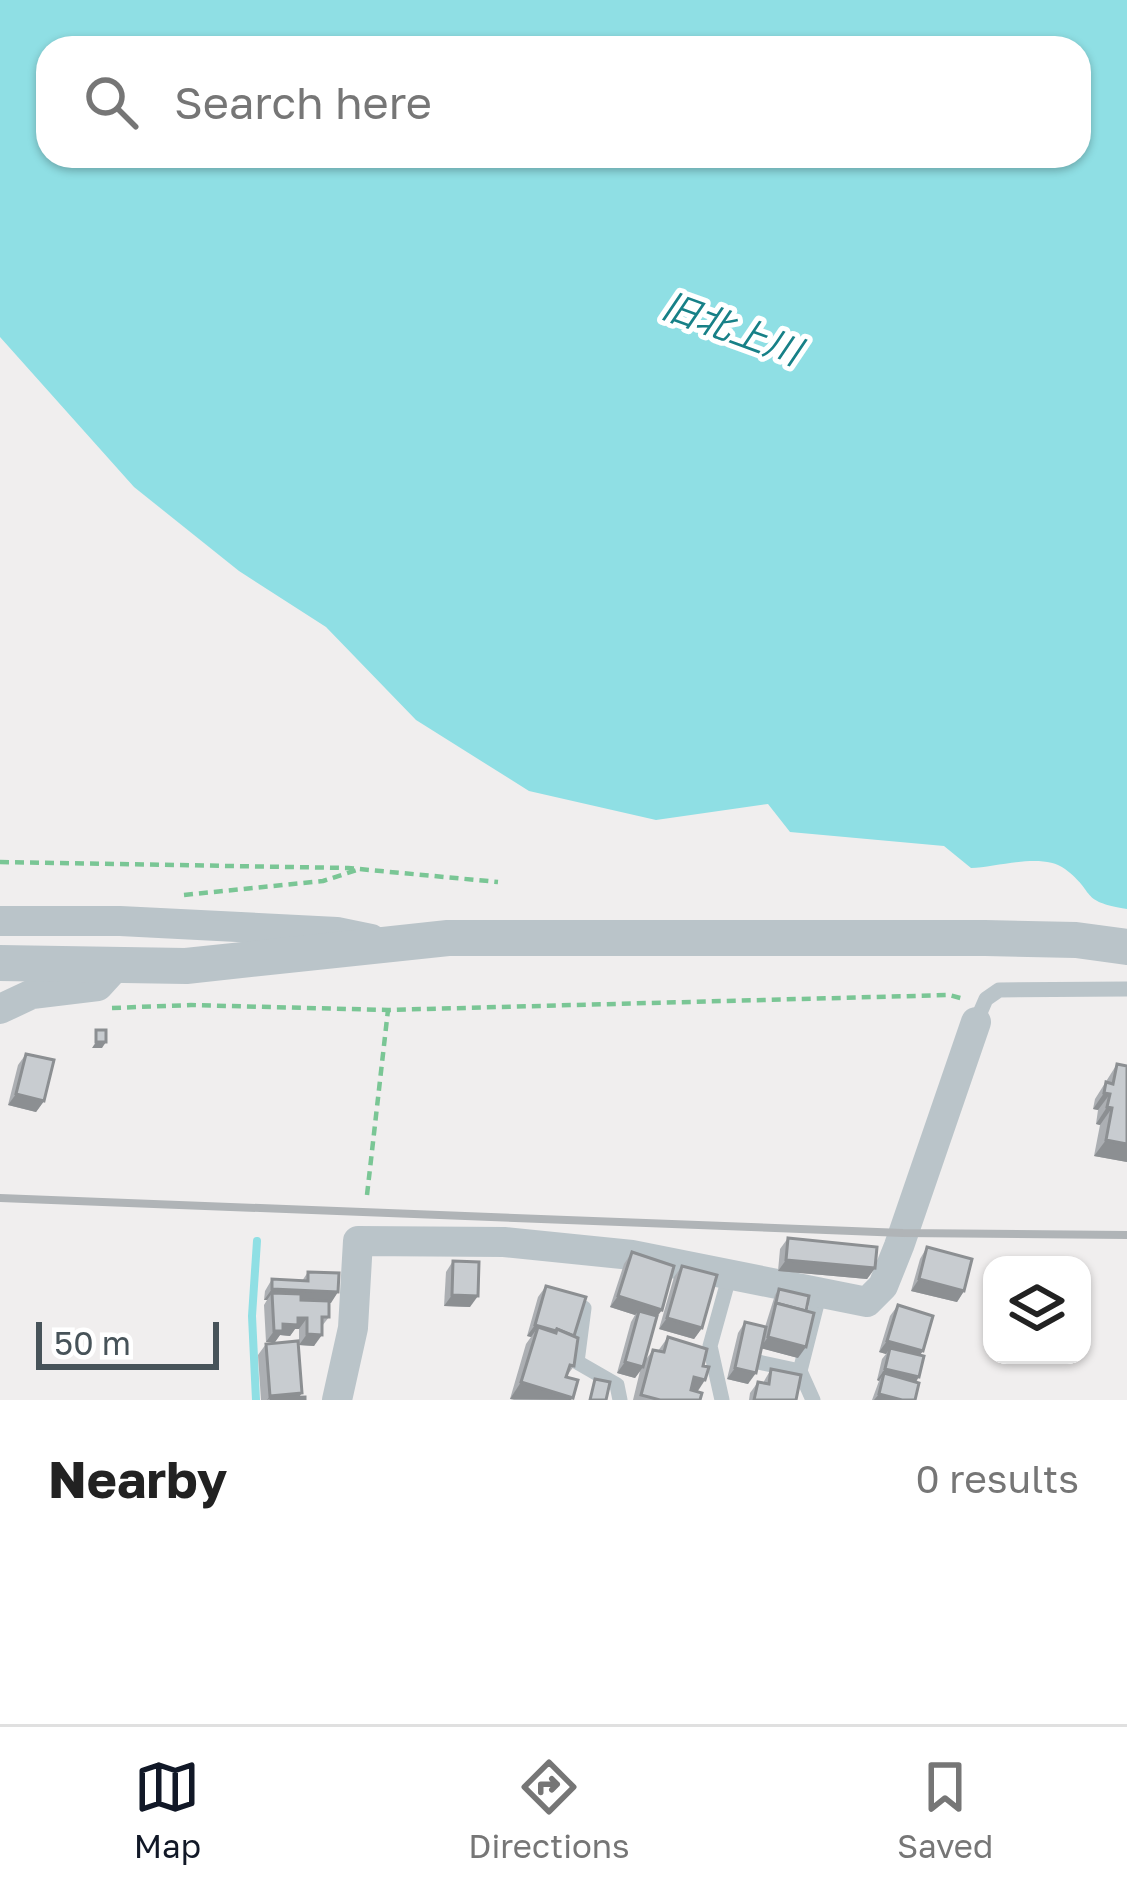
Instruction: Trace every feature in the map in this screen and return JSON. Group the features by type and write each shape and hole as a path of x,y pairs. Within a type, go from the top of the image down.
{"street":[{"path":"0,921 120,921 337,932 395,943"},
{"path":"0,963 186,966 448,938 1076,940 1127,946"},
{"path":"0,1009 32,994 98,986 119,964"},
{"path":"337,1400 352,1328 358,1241 504,1242 632,1255 867,1302 884,1286 976,1022"}],"lane":[{"path":"976,1022 986,999 999,991 1127,989"},
{"path":"722,1400 710,1346 730,1274"},
{"path":"813,1400 800,1371 820,1292"},
{"path":"584,1308 577,1362 617,1385 620,1400"},
{"path":"758,1362 800,1371"}],"path":[{"path":"0,862 218,863 499,882"},
{"path":"170,896 323,881 360,869"},
{"path":"104,1009 191,1005 388,1010 949,995 964,998 976,1022"},
{"path":"367,1195 388,1010"}],"water":[{"name":"旧北上川","path":"0,0 1127,0 1127,909 1094,899 1056,864 1033,861 971,868 944,846 790,832 768,804 656,820 529,791 416,720 326,627 239,571 134,487 0,337"}],"building":[{"path":"96,1030 106,1030 106,1042 96,1042"},
{"path":"26,1054 54,1060 44,1101 16,1094"},
{"path":"1117,1064 1127,1066 1127,1144 1106,1140 1112,1108 1107,1107 1110,1094 1104,1093 1106,1082 1113,1084"},
{"path":"788,1238 877,1247 875,1268 786,1260"},
{"path":"927,1247 972,1259 964,1291 919,1279"},
{"path":"632,1252 674,1266 662,1310 618,1296"},
{"path":"453,1261 479,1262 478,1296 452,1295"},
{"path":"682,1266 717,1275 702,1328 667,1318"},
{"path":"308,1272 339,1273 338,1292 272,1289 272,1279 308,1281"},
{"path":"546,1286 586,1297 574,1336 535,1325"},
{"path":"779,1289 809,1296 806,1311 776,1303 775,1307"},
{"path":"272,1293 329,1301 329,1317 322,1317 322,1335 307,1334 307,1318 274,1331"},
{"path":"776,1303 814,1313 806,1347 768,1337"},
{"path":"898,1305 933,1316 923,1351 887,1341"},
{"path":"639,1311 657,1316 643,1367 625,1362"},
{"path":"745,1322 766,1327 756,1373 735,1368"},
{"path":"538,1327 578,1338 574,1366 570,1365 566,1377 578,1380 573,1398 521,1382"},
{"path":"668,1337 707,1349 705,1380 694,1377 691,1390 702,1393 700,1400 641,1395 653,1350 664,1352"},
{"path":"298,1341 302,1393 270,1396 266,1344"},
{"path":"890,1348 924,1356 919,1377 885,1369"},
{"path":"771,1369 801,1375 796,1400 754,1400 758,1382 769,1384"},
{"path":"884,1373 919,1383 915,1400 879,1394"},
{"path":"595,1379 610,1382 606,1400 590,1400"}],"waterway":[{"path":"256,1400 252,1316 257,1241"}],"railway":[{"path":"0,1198 903,1233 1127,1235"}]}
